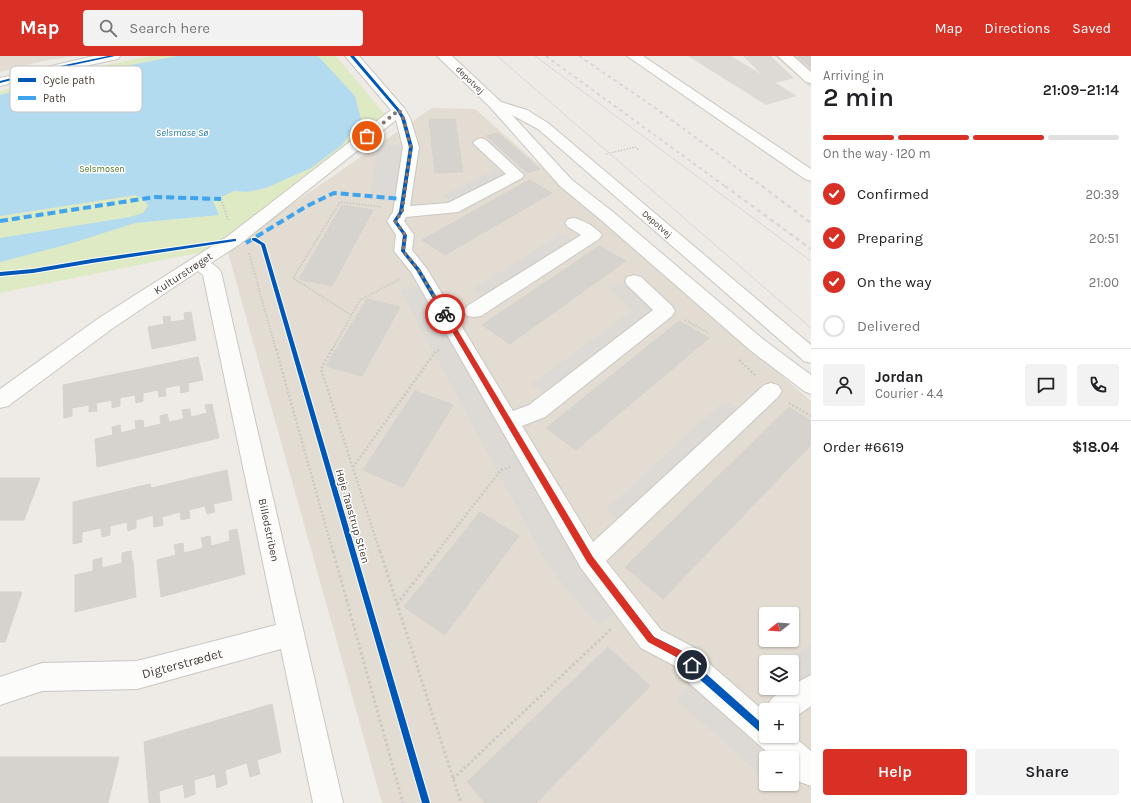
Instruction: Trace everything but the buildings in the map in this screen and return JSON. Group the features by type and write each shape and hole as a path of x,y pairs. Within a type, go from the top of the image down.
{"street":[{"path":"65,66 113,56"},
{"path":"352,56 399,110 403,118 411,147 402,211 395,221 405,235 403,251 418,269 590,560 651,639 685,657 700,674 759,717"},
{"name":"depotvej","path":"444,56 495,104 566,183 607,216 757,345 811,386"},
{"path":"634,56 811,176"},
{"path":"785,56 811,79"},
{"path":"0,82 10,79"},
{"name":"Depotvej","path":"495,104 522,113 543,126 811,356"},
{"name":"Kulturstrøget","path":"0,400 106,323 234,240 399,110"},
{"path":"402,211 452,208 516,175 481,143"},
{"path":"474,311 593,235 574,223"},
{"name":"Billedstriben","path":"198,263 212,272 328,803"},
{"path":"508,422 537,411 665,311 634,281"},
{"path":"590,560 771,391"},
{"name":"Digterstrædet","path":"0,691 42,677 137,675 292,634"},
{"path":"794,703 811,689"},
{"path":"785,743 811,771"}],"path":[{"path":"596,172 611,168 601,156 635,147 639,150"},
{"path":"351,315 293,278 340,202 402,211"},
{"path":"234,240 246,243 403,803"},
{"path":"418,269 360,300 321,369 461,803"},
{"path":"665,311 681,317 712,335"},
{"path":"353,468 436,351 462,344"},
{"path":"737,358 771,391"},
{"path":"397,605 501,470 530,459"},
{"path":"453,779 630,611"}],"shaded area":[{"path":"0,56 73,56 23,66 10,66 10,69 0,72"},
{"path":"688,56 731,56 761,74 743,56 771,56 794,78 776,83 797,96 766,105"},
{"path":"775,56 811,56 811,87 809,86"},
{"path":"432,108 475,109 811,401 811,803 382,803 227,249"},
{"path":"378,143 411,147 403,202 369,200"},
{"path":"496,169 510,178 457,206 443,196"},
{"path":"562,233 580,243 490,300 473,289"},
{"path":"634,281 665,311 552,400 531,384 633,310 608,286"},
{"path":"427,283 626,606 598,626 548,566 400,290"},
{"path":"725,400 747,414 626,527 606,509"},
{"path":"811,644 811,689 797,698 794,695 799,695 799,655 794,655"},
{"path":"700,674 759,729 759,743 775,743 786,751 759,751 759,774 676,699"},
{"path":"799,761 804,765 799,772"}],"green space":[{"name":"Selsmose Sø","path":"150,56 336,56 392,123 217,249 0,293 0,91 10,88 10,112 142,112 142,66 101,66"}],"water":[{"name":"Selsmose Sø","path":"177,56 318,56 355,96 361,119 342,145 311,168 266,188 247,192 234,191 213,201 219,215 135,223 69,244 0,262 0,238 130,217 143,213 148,206 145,201 136,195 0,216 0,95 10,92 10,112 142,112 142,66 126,66"}],"tram line":[{"path":"497,56 811,328"},
{"path":"535,56 811,261"}],"railway":[{"path":"546,56 726,187"},
{"path":"579,56 654,107 763,187"},
{"path":"725,186 811,249"},
{"path":"762,186 811,223"}],"marked path":[{"path":"246,243 307,206 334,193 403,199"},
{"path":"0,221 155,197 221,199"}],"cycle path":[{"path":"65,66 113,56"},
{"path":"352,56 399,111 403,118 411,147 401,212 395,221 405,235 403,251 418,269 590,560 651,639 685,657 700,674 759,726"},
{"path":"0,82 10,79"},
{"name":"Høje Taastrup Stien","path":"254,239 263,244 426,803"},
{"path":"0,274 33,271 234,240"}],"way so far":[{"path":"367,136 399,110 403,118 411,147 402,212 395,221 405,235 403,251 418,269 445,314"}],"route":[{"path":"445,314 590,560 651,639 685,657 692,665"}],"park label":[{"name":"Selsmosen","path":"102,169"}]}
